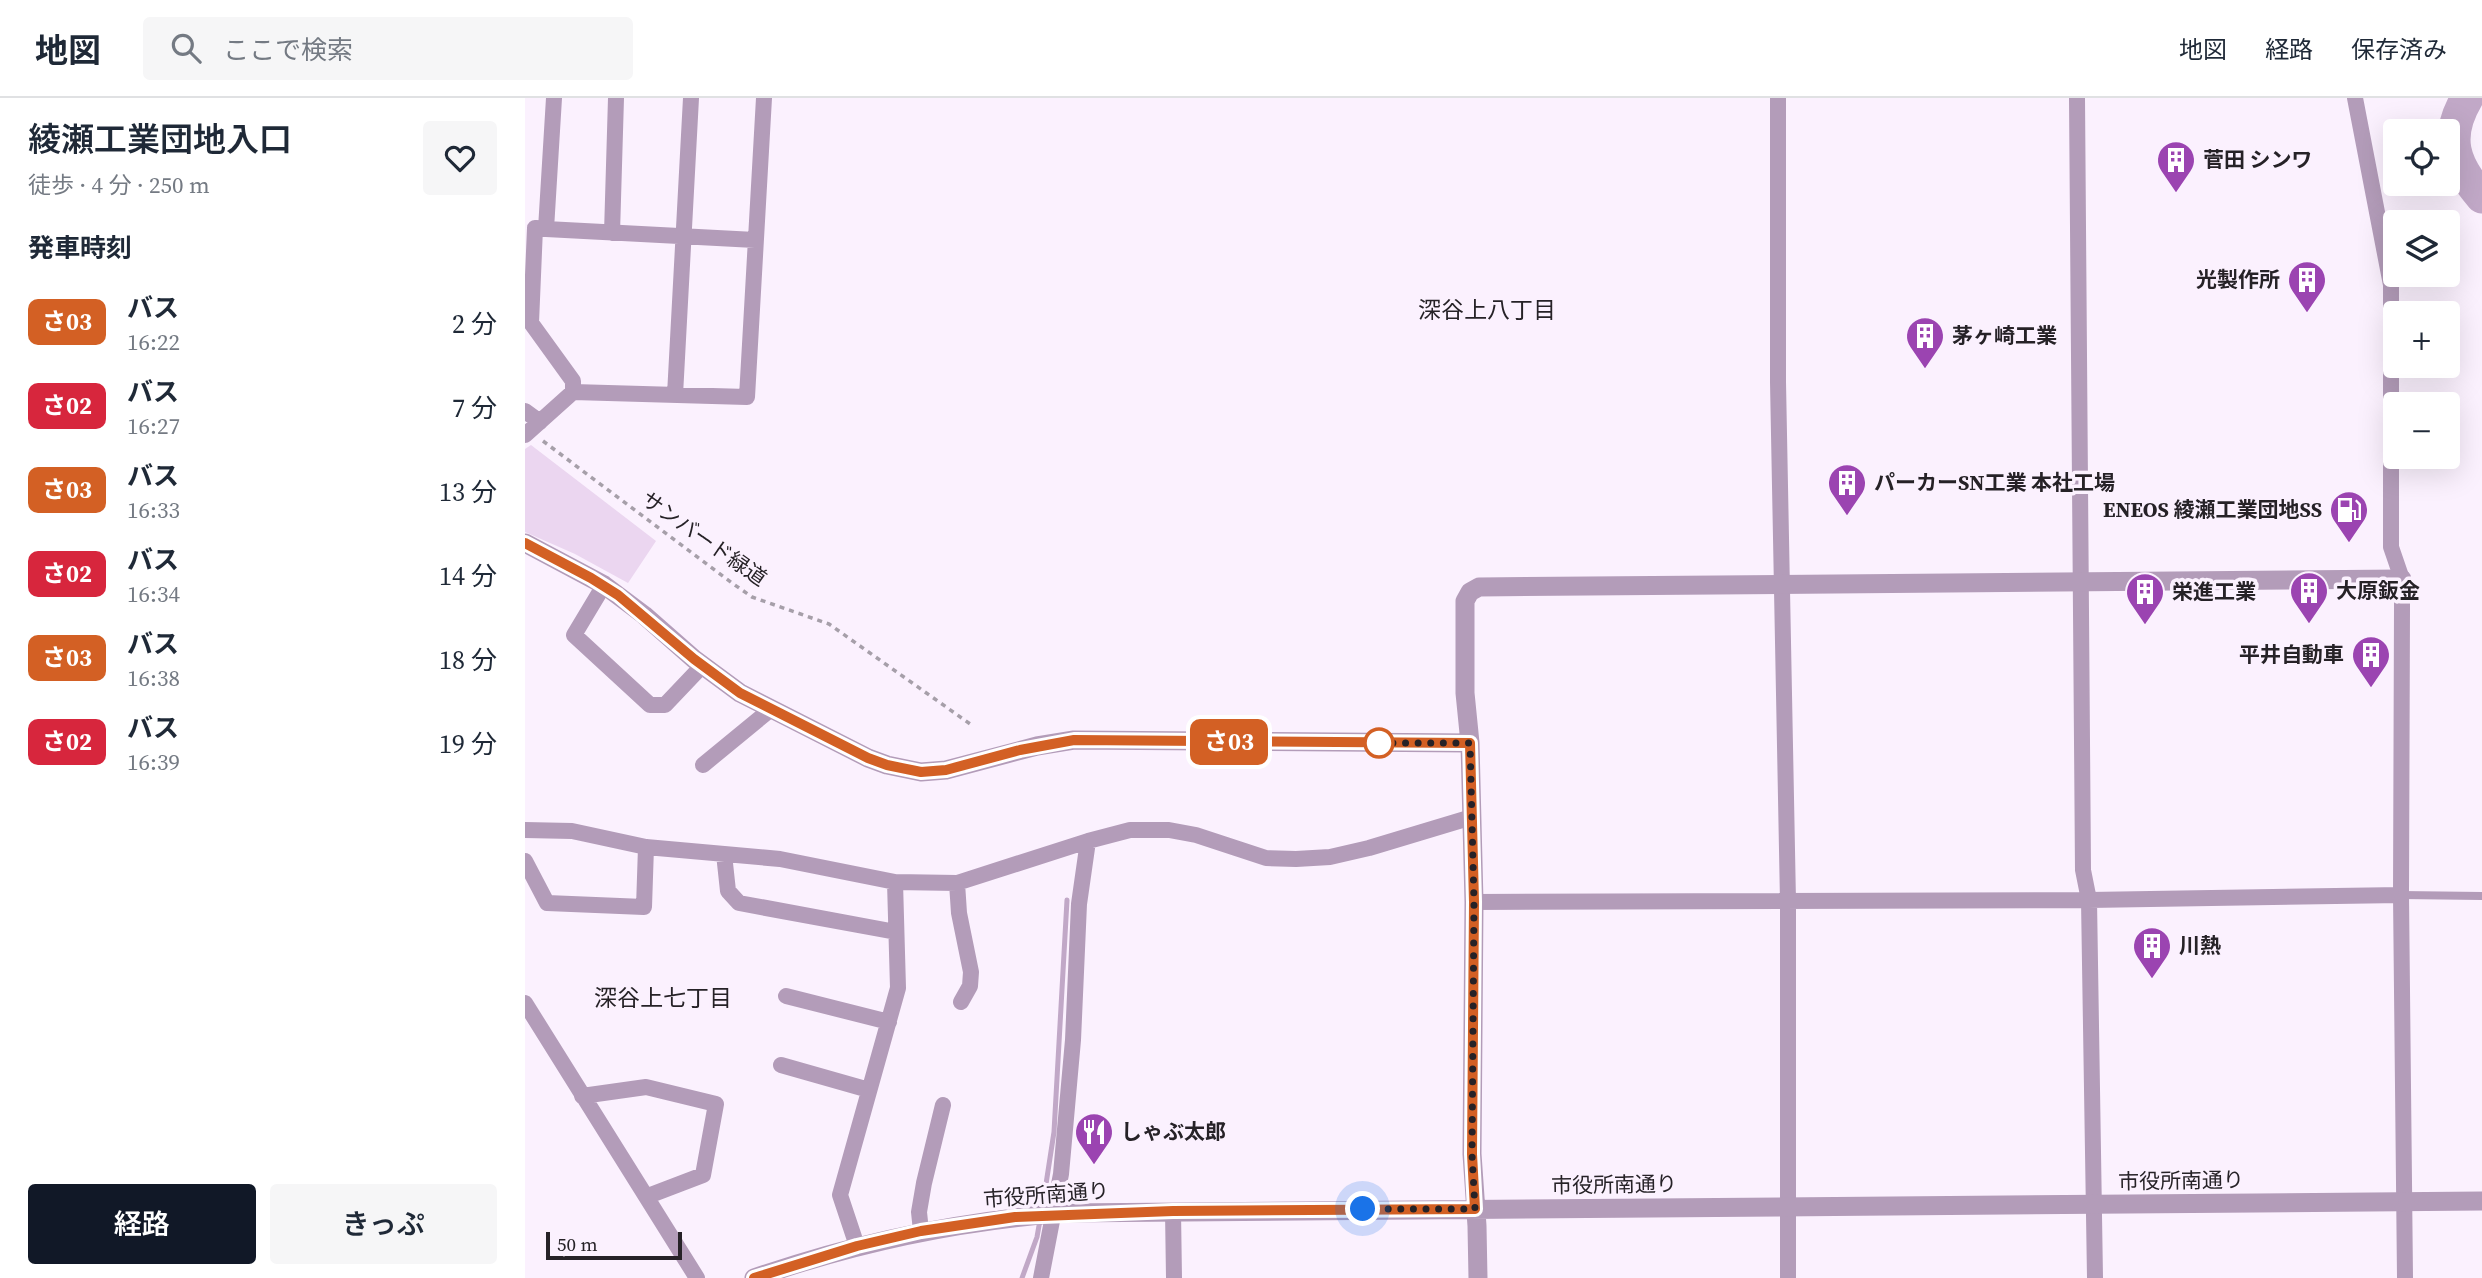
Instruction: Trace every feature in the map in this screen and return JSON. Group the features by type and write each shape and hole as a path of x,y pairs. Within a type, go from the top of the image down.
{"street":[{"path":"554,98 535,228 531,323 573,381 573,392"},
{"path":"612,233 616,98"},
{"path":"675,395 691,98"},
{"path":"525,411 532,429 573,392 747,397 764,98"},
{"path":"1778,98 1778,382 1788,902 1788,1278"},
{"path":"2077,98 2083,870 2089,900 2095,1278"},
{"path":"2355,98 2391,285 2391,547 2402,579 2401,895 2405,1278"},
{"path":"535,228 755,240"},
{"path":"525,543 604,585 740,693 868,758 906,771 946,770 1020,750 1074,740 1470,743"},
{"path":"1478,1278 1472,1154 1474,902 1470,743 1465,680 1465,601 1470,592 1479,587 2402,579"},
{"path":"604,585 574,635 650,705 665,705 703,666"},
{"path":"703,765 771,709"},
{"path":"525,830 572,831 646,847 780,859 895,882 957,883 1130,830 1169,830 1196,835 1266,858 1296,859 1329,857 1369,848 1472,817"},
{"path":"1041,1278 1061,1174 1073,1040 1079,904 1088,841"},
{"path":"525,861 547,903 644,907 646,847"},
{"path":"724,855 728,891 739,903 896,932"},
{"path":"857,1246 840,1195 898,988 895,882"},
{"path":"957,883 959,913 971,972 970,986 961,1002"},
{"path":"1474,902 2089,900 2401,895"},
{"path":"786,996 889,1022"},
{"path":"525,1003 697,1278"},
{"path":"781,1065 869,1090"},
{"path":"582,1096 646,1087 716,1104 703,1175 648,1196"},
{"path":"921,1231 919,1212 924,1183 943,1105"},
{"name":"市役所南通り","path":"754,1278 857,1246 921,1231 1015,1217 1065,1213 2482,1201"},
{"path":"1173,1211 1174,1278"}],"lane":[{"path":"2401,895 2482,896"}],"path":[{"name":"サンバード緑道","path":"532,429 752,597 829,624 973,726"}],"shaded area":[{"path":"531,445 656,541 628,583 575,554 525,532 525,449"}],"waterway":[{"path":"2467,98 2456,125 2455,150 2464,173 2482,197"},
{"path":"1042,1210 1054,1132 1067,900"},
{"path":"1022,1278 1037,1237 1040,1220"}],"bus line":[{"name":"さ03","path":"525,543 618,595 694,659 740,693 868,758 906,771 946,770 1020,750 1074,740 1470,743 1474,902 1472,1154 1475,1209 1173,1211 1015,1217 921,1231 857,1246 754,1278"}],"place":[{"name":"菅田 シンワ","path":"2176,194"},
{"name":"光製作所","path":"2307,314"},
{"name":"茅ヶ崎工業","path":"1925,370"},
{"name":"パーカーSN工業 本社工場","path":"1847,517"},
{"name":"ENEOS 綾瀬工業団地SS","path":"2349,544"},
{"name":"大原鈑金","path":"2309,625"},
{"name":"栄進工業","path":"2145,626"},
{"name":"平井自動車","path":"2371,689"},
{"name":"川熱","path":"2152,980"},
{"name":"しゃぶ太郎","path":"1094,1166"}],"district":[{"name":"深谷上八丁目","path":"1487,310"},
{"name":"深谷上七丁目","path":"663,998"}],"route":[{"path":"1363,1209 1475,1209 1472,1154 1474,902 1470,743 1367,743 1379,743"}]}
